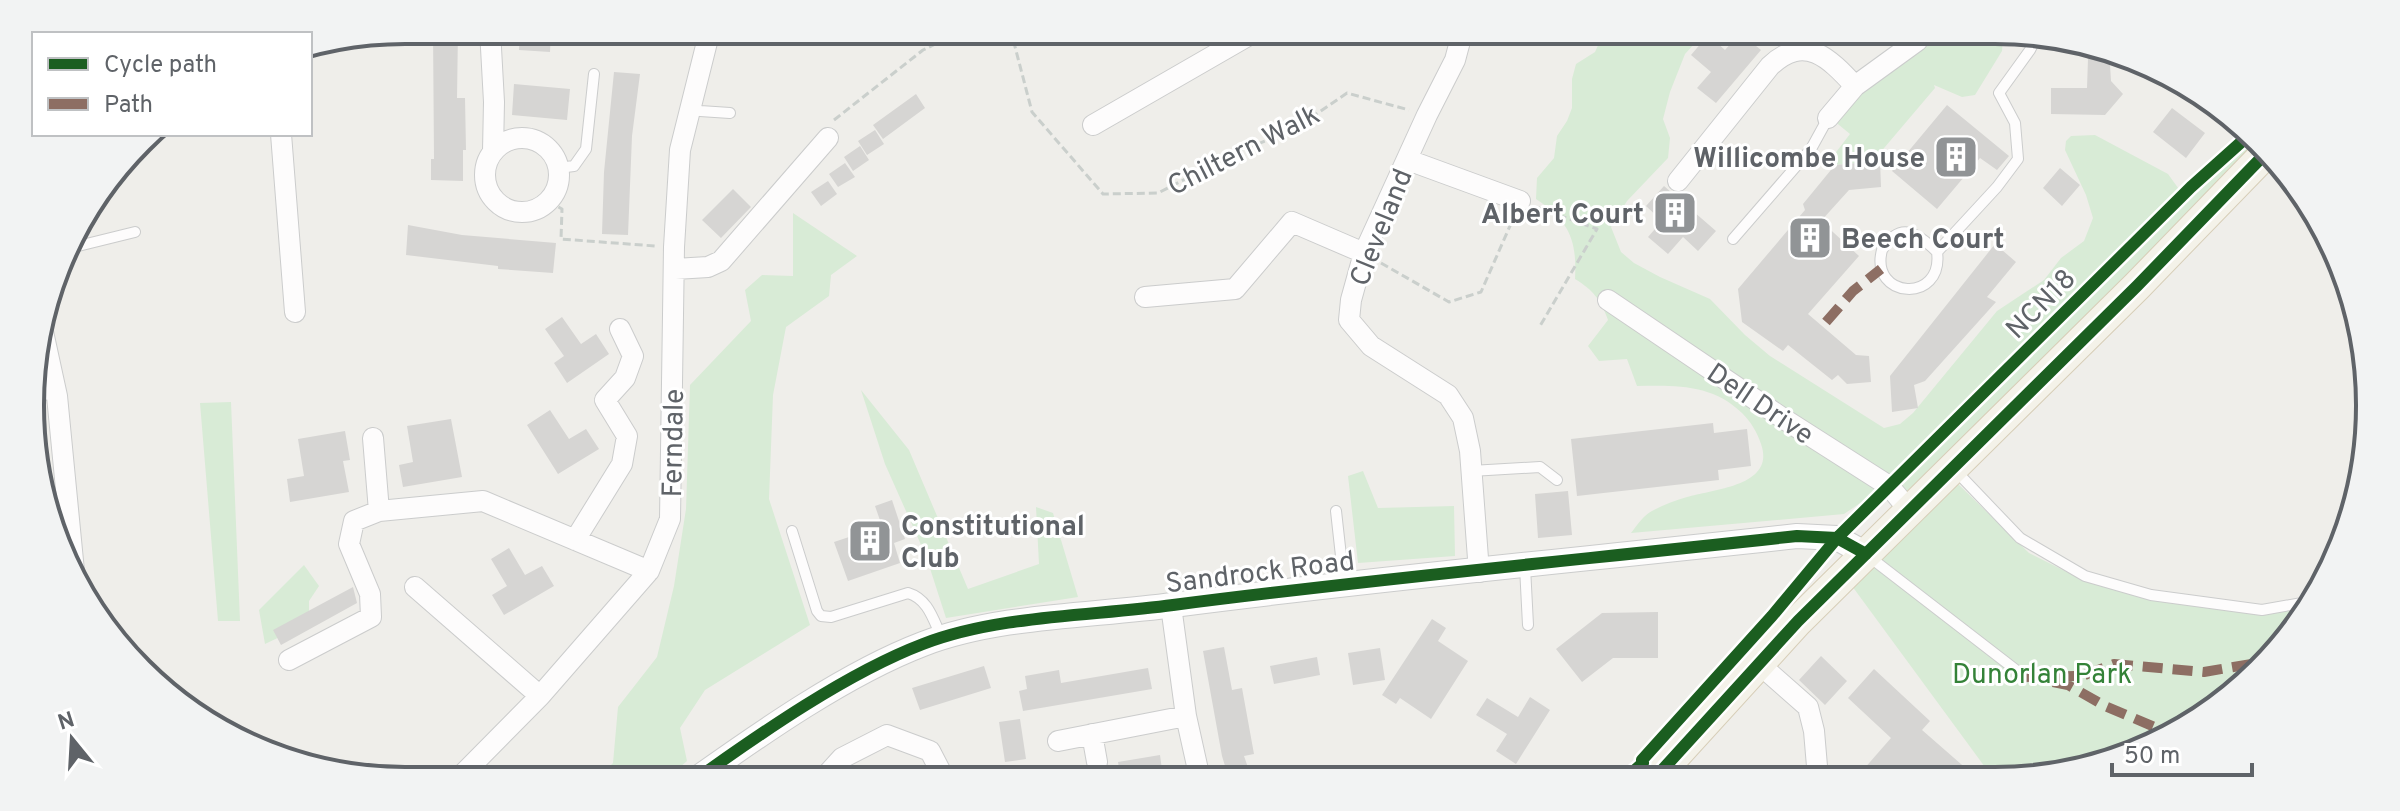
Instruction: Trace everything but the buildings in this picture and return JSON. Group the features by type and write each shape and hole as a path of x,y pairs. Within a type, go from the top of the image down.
{"main road":[{"path":"1665,767 1758,663 2259,160"}],"street":[{"path":"491,44 493,151"},
{"name":"Ferndale","path":"470,767 540,696 649,571 670,519 674,247 680,150 706,44"},
{"path":"1093,125 1234,44"},
{"name":"Cleveland","path":"1459,44 1455,60 1364,253 1351,300 1349,320 1371,346 1448,395 1463,418 1471,471 1479,572"},
{"path":"1828,118 1855,86 1913,44"},
{"path":"1678,181 1782,55 1810,51 1823,55 1855,86"},
{"path":"281,136 295,312"},
{"path":"525,138 547,147 558,168 555,191 548,201 526,211 513,211 492,197 485,174 493,151 502,143 525,138"},
{"path":"675,269 708,267 721,261 828,138"},
{"path":"1408,160 1520,201"},
{"path":"1145,297 1235,289 1292,222 1364,253"},
{"name":"Dell Drive","path":"1608,300 1889,486 1909,510"},
{"path":"575,540 622,464 627,436 605,400 625,378 633,356 620,329"},
{"path":"48,353 57,393 71,542"},
{"path":"373,438 379,511"},
{"path":"289,660 371,617 370,594 349,544 354,521 379,511 483,501 649,571"},
{"name":"Sandrock Road","path":"728,767 831,690 884,661 972,629 1797,536 1837,538 1866,554"},
{"path":"415,587 540,696"},
{"path":"1171,606 1186,716 1197,767"},
{"path":"1758,663 1808,707 1817,767"},
{"path":"1058,741 1186,716"},
{"path":"1092,734 1097,762"},
{"path":"834,767 842,758 887,735 930,751 938,767"}],"lane":[{"path":"1937,252 1919,234 1906,232 1896,235 1882,250 1881,269 1889,282 1897,287 1914,289 1932,279 1938,262 1937,252 1997,187 2018,159 2015,123 1999,93 2032,46"},
{"path":"558,168 574,166 586,149 594,74"},
{"path":"690,106 700,111 730,113"},
{"path":"1733,239 1811,149 1828,118"},
{"path":"81,245 135,232"},
{"path":"44,395 57,393"},
{"path":"1471,471 1540,467 1557,480"},
{"path":"1953,468 2020,538 2085,576 2151,595 2262,610 2296,604"},
{"path":"1336,511 1344,585"},
{"path":"792,531 821,616 831,617 908,593 919,596 927,606 942,638"},
{"path":"1866,554 2025,677"},
{"path":"1525,567 1528,625"}],"path":[{"path":"828,138 835,117 935,44"},
{"path":"548,201 562,209 561,239 674,247"},
{"path":"1364,253 1449,302 1481,292 1520,201 1597,229 1540,326"}],"green space":[{"path":"1599,44 1694,44 1685,54 1663,119 1670,138 1668,158 1627,201 1611,227 1621,252 1660,277 1710,299 1770,356 1884,428 1900,424 1913,413 1997,311 2044,280 2061,258 2084,241 2093,218 2065,150 2066,141 2071,136 2095,135 2168,174 2181,192 1884,487 1844,514 1631,533 1646,515 1661,507 1683,498 1726,488 1751,477 1759,469 1763,458 1753,427 1731,403 1693,388 1637,386 1627,359 1599,361 1588,346 1608,320 1596,296 1575,279 1573,243 1564,224 1536,199 1537,178 1554,158 1557,136 1572,108 1572,79 1576,64 1595,52"},
{"path":"1913,44 2002,44 2002,51 1975,95 1962,97 1934,85 1935,88 1879,154 1880,161 1835,165 1830,160 1850,134 1833,120 1858,90"},
{"path":"2242,142 2251,152 1903,499 1893,487"},
{"path":"793,213 857,256 831,275 829,296 786,327 773,395 769,499 810,625 705,690 680,728 687,761 680,767 609,767 613,763 618,707 657,657 674,586 686,509 690,385 751,321 745,290 762,275 793,276"},
{"path":"861,390 909,450 968,589 1039,564 1036,507 1053,513 1078,597 946,618 926,556 885,464"},
{"path":"231,402 240,621 218,621 200,403"},
{"path":"1363,471 1378,508 1454,506 1455,556 1358,563 1348,476"},
{"name":"Dunorlan Park","path":"1955,481 2029,553 2081,579 2230,611 2294,607 2266,644 2233,677 2195,706 2154,730 2088,755 2042,764 1985,767 1852,586"},
{"path":"304,565 319,586 309,601 309,623 265,644 259,610"}],"marked path":[{"path":"1826,322 1853,291 1881,269"},
{"path":"2025,677 2082,676 2114,664 2204,672 2246,665"},
{"path":"2053,682 2068,685 2105,706 2158,728"}],"cycle path":[{"name":"NCN18","path":"1638,767 1837,538 2191,187 2241,142"},
{"path":"1665,767 1798,621 2137,286 2259,160"},
{"path":"714,767 776,724 865,671 923,644 982,627 1797,536 1837,538 1866,554"}],"place":[{"name":"Willicombe House","path":"1956,157"},
{"name":"Albert Court","path":"1675,213"},
{"name":"Beech Court","path":"1810,238"},
{"name":"Constitutional Club","path":"870,541"}]}
